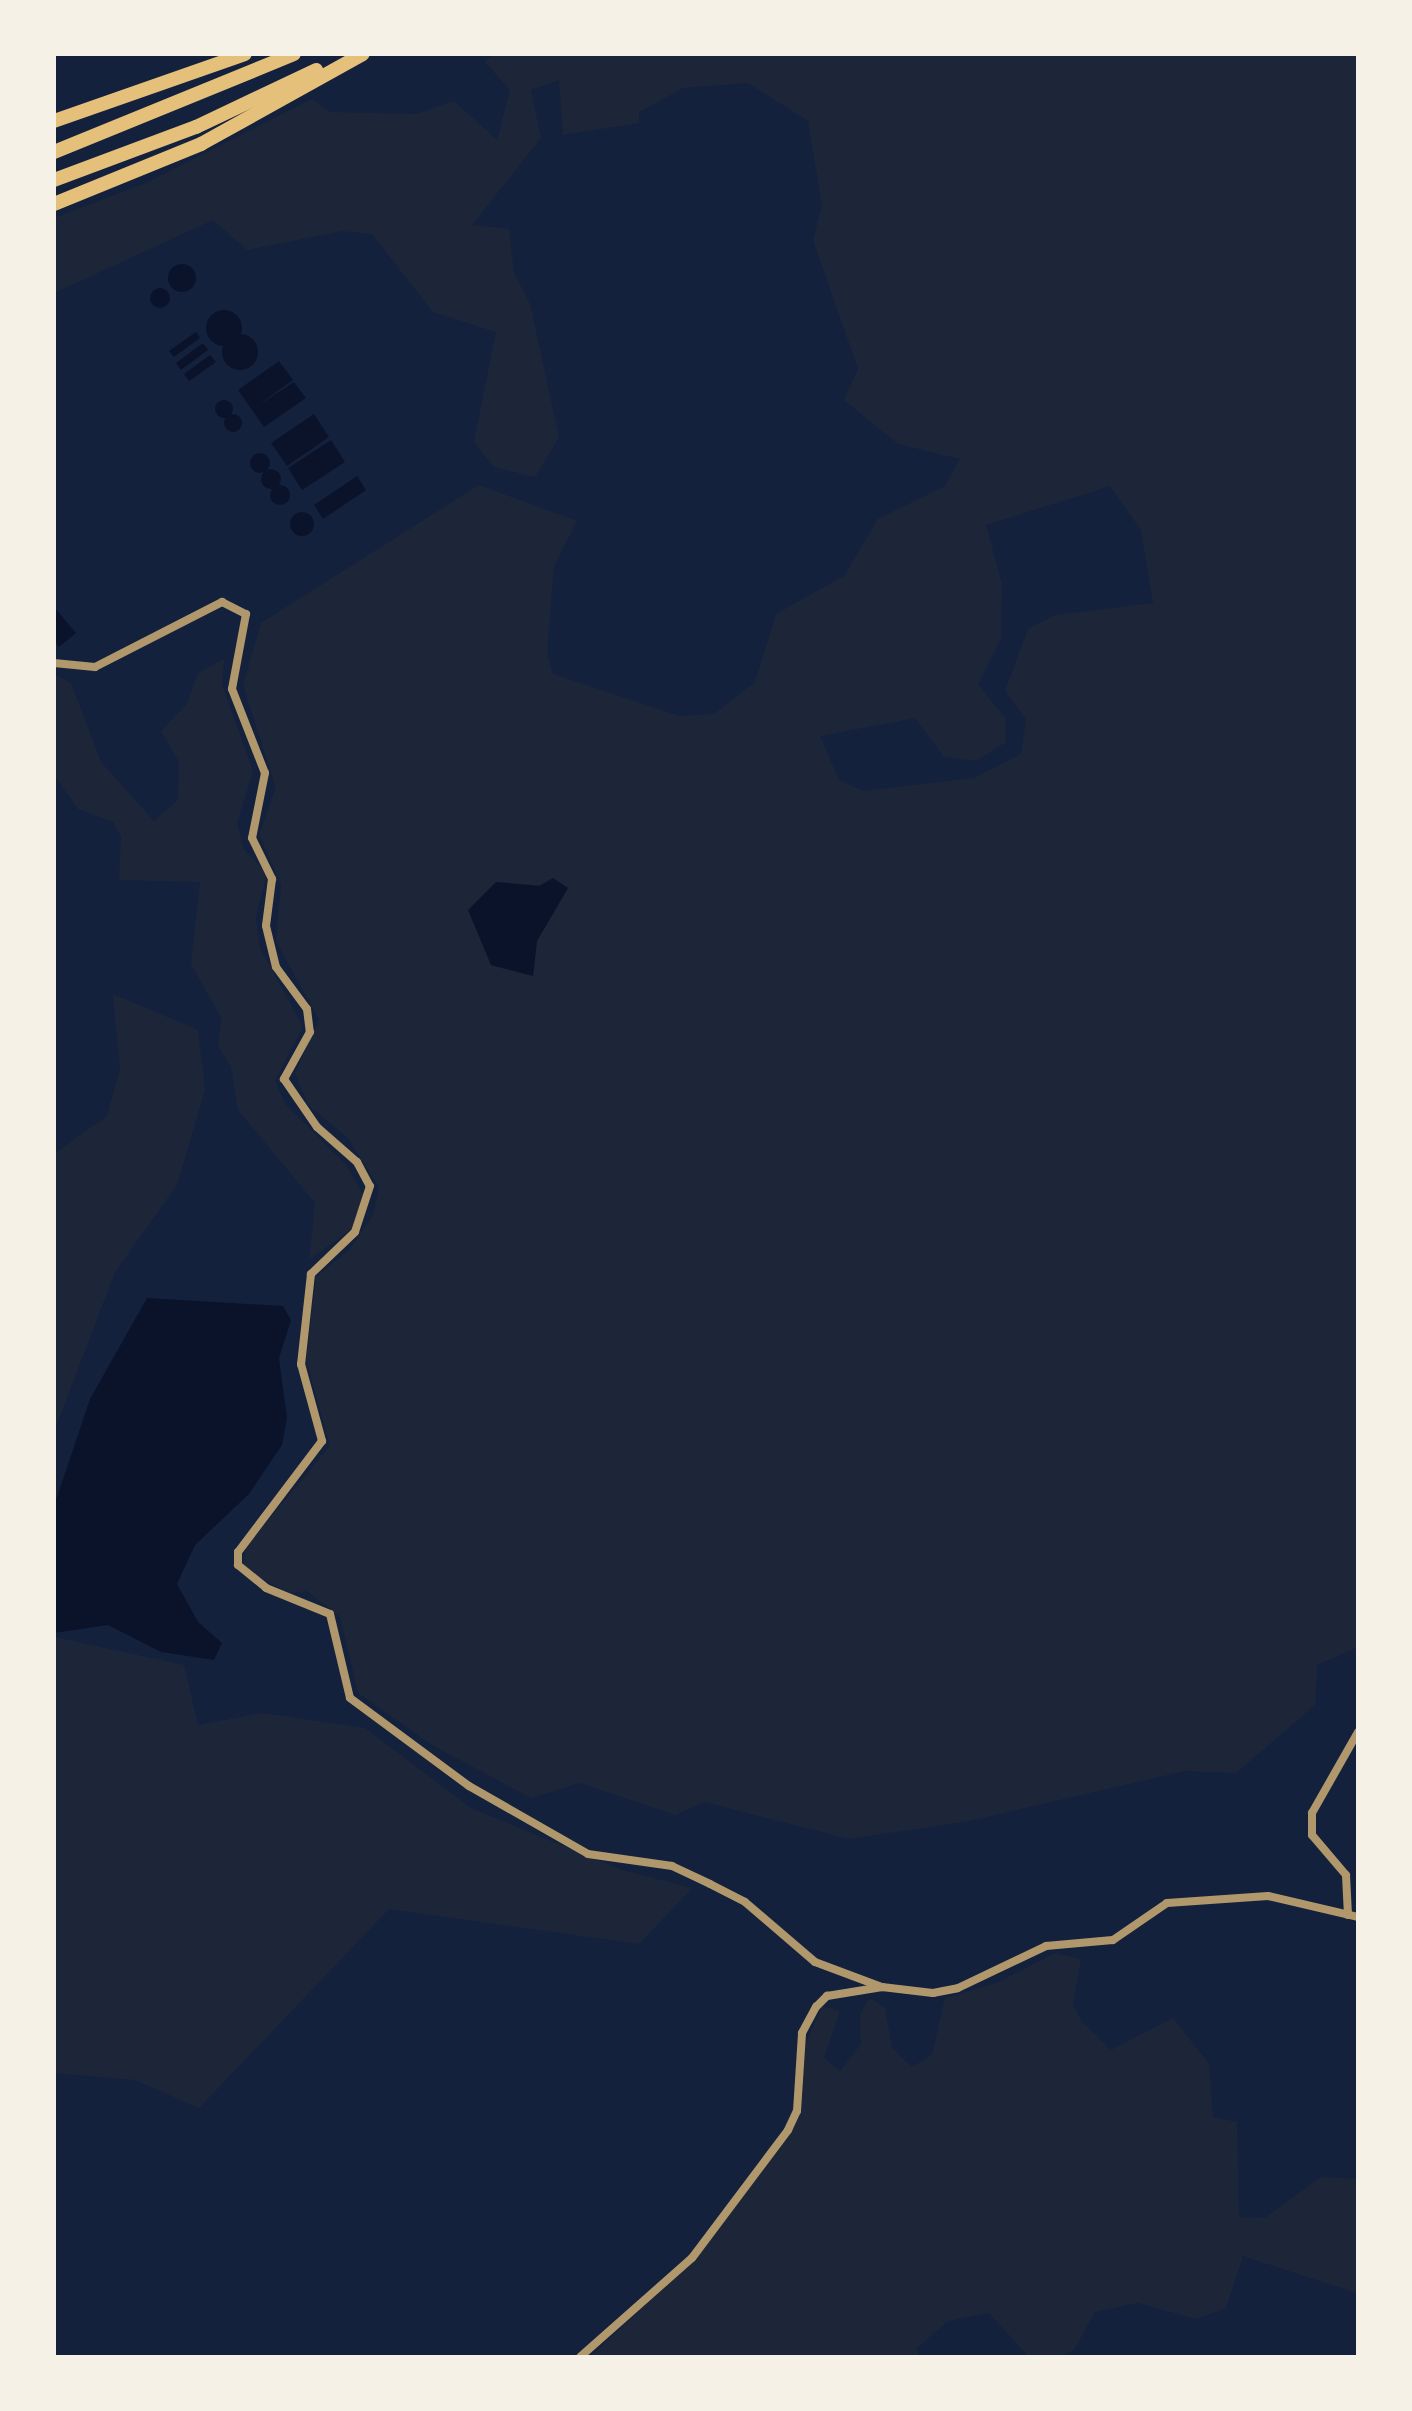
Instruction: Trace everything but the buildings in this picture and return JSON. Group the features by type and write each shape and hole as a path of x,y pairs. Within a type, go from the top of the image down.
{"highway":[{"path":"54,121 245,54"},
{"path":"54,152 294,54"},
{"path":"54,180 196,127 349,54"},
{"path":"54,204 201,144 363,54"}],"street":[{"path":"54,663 76,671 95,667 222,602 246,614 232,689 265,773 252,838 272,879 266,926 276,967 307,1009 310,1032 284,1079 317,1127 357,1162 370,1186 355,1232 311,1274 301,1364 322,1441 238,1552 245,1577 330,1614 350,1698 469,1786 588,1854 672,1866 710,1884 745,1902 805,1956 882,1987"},
{"path":"1348,1915 1346,1875 1312,1835 1312,1813 1358,1732"},
{"path":"580,2357 692,2258 788,2130 797,2111 802,2033 816,2007 827,1996 882,1987 958,1988 1046,1946 1113,1940 1167,1903 1268,1896 1358,1917"}],"shaded area":[{"path":"494,54 1358,54 1358,1647 1317,1665 1315,1705 1236,1773 1185,1771 969,1821 849,1839 705,1802 675,1815 579,1783 531,1798 432,1745 358,1693 340,1617 307,1591 289,1593 243,1568 246,1547 330,1446 306,1360 316,1277 350,1249 373,1215 379,1188 348,1138 308,1105 295,1073 319,1020 276,941 281,885 259,834 276,788 243,685 261,623 479,485 577,521 554,566 547,654 553,674 679,716 714,714 755,682 776,614 844,576 878,519 945,486 960,459 898,444 844,400 858,369 813,240 822,205 808,121 748,83 683,88 639,112 639,123 563,135 559,80 531,90 541,138 472,225 509,229 514,273 530,304 559,437 535,477 494,467 474,442 496,332 433,312 372,234 342,231 247,250 213,220 54,293 54,218 146,183 312,99 330,112 417,114 454,101 497,140 510,90 485,62","holes":["1110,486 1141,530 1153,603 1055,615 1028,629 1005,691 1026,719 1021,754 974,778 863,791 839,780 820,736 915,718 944,757 976,761 1006,742 1005,718 978,684 1001,639 1002,584 986,525","496,882 568,888 537,941 533,976 491,965"]},
{"path":"182,264 192,268 196,278 192,288 182,292 172,288 168,278 172,268"},
{"path":"160,288 167,291 170,298 167,305 160,308 153,305 150,298 153,291"},
{"path":"224,310 237,315 242,328 237,341 224,346 211,341 206,328 211,315"},
{"path":"196,332 200,338 174,357 169,351"},
{"path":"240,334 253,339 258,352 253,365 240,370 227,365 222,352 227,339"},
{"path":"203,343 208,350 181,370 176,363"},
{"path":"210,355 216,362 189,381 184,374"},
{"path":"279,361 293,380 254,408 294,382 306,398 264,427 238,390"},
{"path":"224,400 233,409 224,418 215,409"},
{"path":"229,414 237,414 242,423 240,430 229,432 224,427 224,419"},
{"path":"314,414 329,437 287,466 271,443"},
{"path":"331,440 345,462 302,490 288,468"},
{"path":"256,453 264,453 270,463 264,473 256,473 250,467 250,459"},
{"path":"271,469 278,472 281,479 278,486 271,489 264,486 261,479 264,472"},
{"path":"357,476 366,490 323,519 314,505"},
{"path":"276,485 284,485 290,495 284,505 276,505 270,499 270,491"},
{"path":"302,512 310,516 314,524 310,532 302,536 294,532 290,524 294,516"},
{"path":"54,607 76,633 59,647 54,641"},
{"path":"224,659 222,684 253,771 237,823 244,850 267,873 256,917 260,948 303,1027 275,1081 285,1104 347,1166 363,1195 357,1225 309,1260 315,1203 238,1110 231,1066 218,1046 222,1019 191,964 200,882 119,880 121,837 113,822 78,809 54,775 54,674 71,683 101,762 154,821 178,800 179,762 161,731 187,704 198,673"},
{"path":"553,878 568,888 537,941 533,976 491,965 468,910 496,882 539,886"},
{"path":"113,994 198,1030 205,1090 177,1185 115,1272 54,1432 54,1154 107,1116 120,1069"},
{"path":"147,1298 283,1306 291,1320 279,1358 287,1418 282,1445 249,1494 195,1545 177,1584 198,1622 222,1643 214,1660 161,1652 108,1625 54,1633 54,1506 90,1399"},
{"path":"54,1637 184,1665 198,1725 262,1713 365,1728 471,1808 622,1870 692,1888 639,1944 389,1909 199,2108 135,2080 54,2073"},
{"path":"1055,1953 1081,1959 1073,2004 1081,2021 1111,2050 1173,2018 1209,2064 1213,2117 1237,2122 1239,2217 1265,2218 1321,2177 1358,2179 1357,2293 1243,2256 1226,2308 1196,2319 1138,2303 1095,2312 1074,2350 1060,2357 1029,2357 989,2313 948,2321 917,2348 919,2357 590,2357 694,2259 798,2118 806,2043 822,2006 840,2011 824,2058 840,2071 861,2044 860,2014 870,1998 885,2008 892,2048 912,2067 932,2055 945,1998 999,1982"}]}
